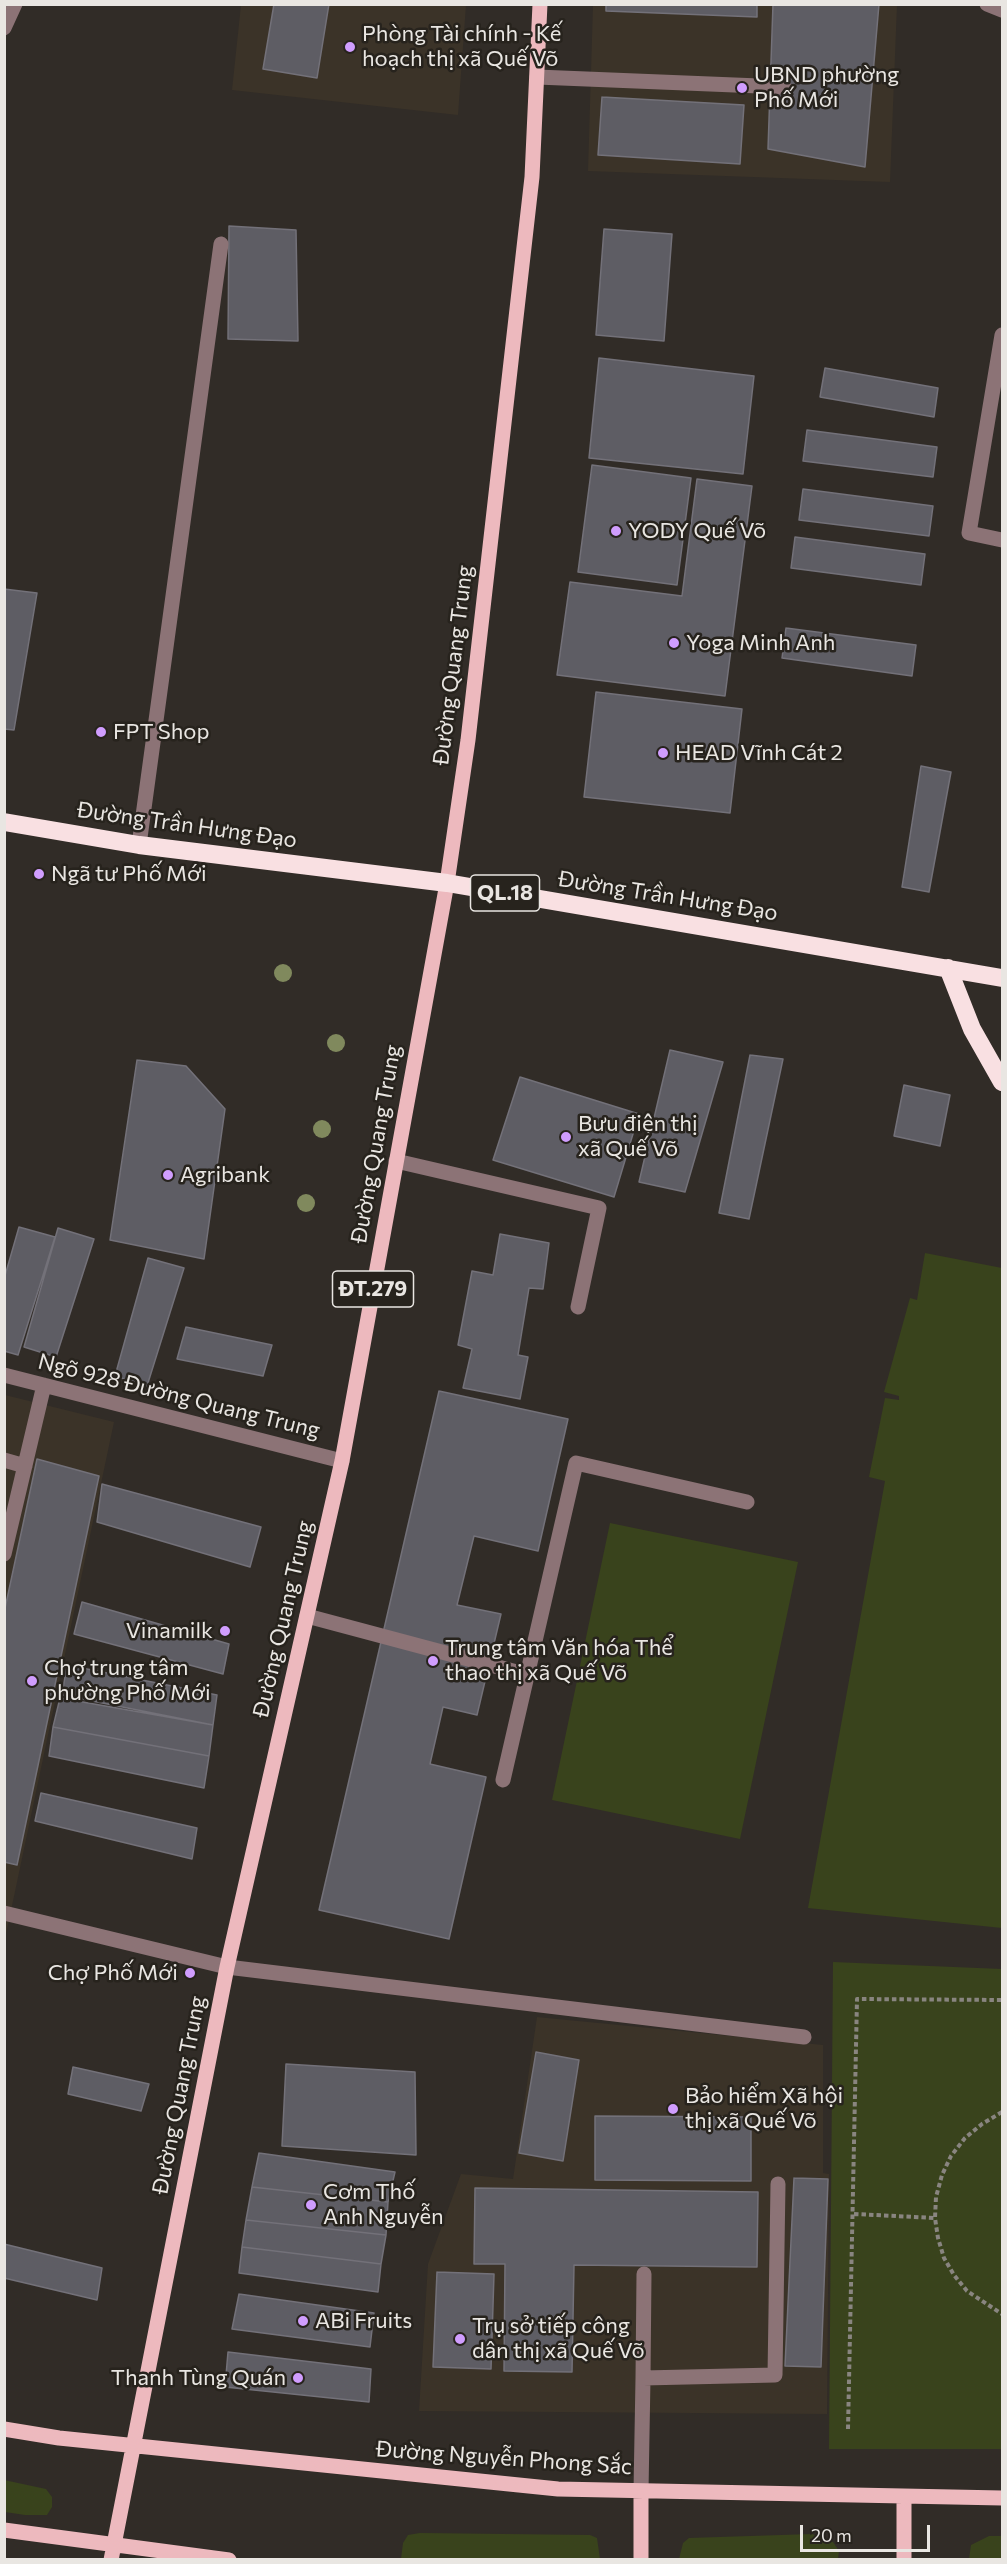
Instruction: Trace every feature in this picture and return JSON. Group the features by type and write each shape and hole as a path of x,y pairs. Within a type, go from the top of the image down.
{"highway":[{"name":"Đường Trần Hưng Đạo","path":"4,822 139,845 447,883 1002,978"},
{"path":"948,968 972,1029 1002,1082"}],"main road":[{"name":"Đường Quang Trung","path":"113,2552 227,1967 342,1461 447,883 468,740 528,212 540,4"},
{"name":"Đường Nguyễn Phong Sắc","path":"4,2429 59,2438 558,2489 1002,2498"},
{"path":"641,2491 641,2559"},
{"path":"904,2497 904,2559"},
{"path":"4,2530 113,2552 229,2559"}],"street":[{"path":"4,28 15,4"},
{"path":"987,4 1002,10"},
{"path":"537,77 784,87"},
{"path":"139,845 221,244"},
{"path":"1002,335 969,534 1002,540"},
{"path":"396,1161 599,1208 578,1307"},
{"name":"Ngõ 928 Đường Quang Trung","path":"4,1375 342,1461"},
{"path":"4,1554 44,1385"},
{"path":"4,1460 25,1466"},
{"path":"503,1780 576,1463 747,1502"},
{"path":"307,1616 528,1675"},
{"path":"4,1913 227,1967 804,2037"},
{"path":"643,2378 775,2375 778,2184"},
{"path":"641,2491 644,2274"}],"path":[{"path":"848,2430 857,1999 1002,2000"},
{"path":"1002,2112 981,2124 965,2138 951,2156 942,2175 936,2197 935,2218 944,2258 954,2275 967,2291 1002,2314"},
{"path":"854,2214 935,2218"}],"shaded area":[{"name":"Phòng Tài chính - Kế hoạch thị xã Quế Võ","path":"241,5 466,5 458,115 232,90"},
{"name":"UBND phường Phố Mới","path":"593,5 897,5 890,182 588,171"},
{"name":"Chợ trung tâm phường Phố Mới","path":"5,1395 114,1422 5,1939"},
{"path":"537,2017 823,2045 823,2173 829,2174 827,2414 419,2411 428,2264 461,2174 513,2179"}],"green space":[{"path":"925,1253 1002,1268 1002,1928 808,1908 885,1481 869,1477 885,1398 899,1400 899,1396 884,1392 910,1298 917,1300"},
{"path":"610,1523 798,1562 740,1839 552,1800"},
{"path":"833,1962 1002,1969 1002,2449 829,2449"},
{"path":"4,2480 46,2489 52,2497 52,2507 47,2515 5,2512"},
{"path":"420,2533 590,2535 597,2538 600,2559 401,2559 403,2543 408,2535"},
{"path":"812,2534 833,2542 839,2551 838,2559 679,2559 683,2543 689,2538"},
{"path":"989,2536 1002,2536 1002,2559 969,2559 971,2545"}],"building":[{"path":"274,4 329,4 317,78 263,69"},
{"path":"606,4 757,4 757,17 606,11"},
{"path":"773,4 879,4 865,167 768,149"},
{"path":"602,97 744,105 740,164 598,155"},
{"path":"229,226 296,230 298,341 228,339"},
{"path":"604,229 672,234 664,341 596,335"},
{"path":"599,358 754,376 743,474 589,458"},
{"path":"825,368 938,388 934,417 820,397"},
{"path":"807,430 937,447 933,477 803,461"},
{"path":"592,465 691,478 677,585 578,572"},
{"path":"697,479 752,486 725,696 557,675 570,582 682,596"},
{"path":"803,489 933,506 929,536 799,520"},
{"path":"795,537 925,554 921,585 791,568"},
{"path":"4,589 37,593 14,730 4,729"},
{"path":"786,628 916,645 912,676 782,658"},
{"name":"HEAD Vĩnh Cát 2","path":"596,692 742,709 730,813 584,797"},
{"path":"921,766 951,772 929,892 902,887"},
{"path":"670,1050 723,1062 685,1192 639,1182"},
{"path":"750,1055 783,1059 749,1219 719,1213"},
{"name":"Agribank","path":"137,1060 186,1066 225,1109 204,1259 110,1240"},
{"name":"Bưu điện thị xã Quế Võ","path":"520,1077 639,1114 614,1197 493,1160"},
{"path":"904,1085 950,1095 940,1146 894,1136"},
{"path":"19,1227 55,1237 18,1355 4,1351 4,1279"},
{"path":"58,1228 94,1239 56,1357 24,1347"},
{"path":"500,1234 549,1243 543,1289 529,1288 518,1355 528,1357 520,1399 463,1388 472,1349 458,1345 472,1271 493,1275"},
{"path":"148,1258 184,1268 147,1386 115,1376"},
{"path":"186,1327 272,1345 263,1376 177,1359"},
{"name":"Trung tâm Văn hóa Thể thao thị xã Quế Võ","path":"439,1391 568,1419 538,1551 474,1536 457,1605 501,1614 477,1715 443,1707 430,1764 486,1777 449,1939 319,1910"},
{"name":"Chợ trung tâm phường Phố Mới","path":"37,1459 99,1476 17,1865 4,1862 4,1613"},
{"path":"102,1484 261,1527 250,1567 97,1522"},
{"path":"82,1602 229,1644 223,1674 74,1634"},
{"path":"67,1665 217,1695 213,1725 62,1695"},
{"path":"60,1698 213,1725 209,1756 53,1727"},
{"path":"53,1727 209,1756 204,1788 49,1756"},
{"path":"41,1793 197,1828 192,1859 35,1821"},
{"path":"536,2052 579,2060 563,2161 519,2153"},
{"path":"286,2064 415,2072 416,2155 282,2146"},
{"path":"73,2067 149,2084 141,2111 68,2094"},
{"path":"595,2116 751,2117 751,2181 595,2180"},
{"path":"259,2153 395,2172 388,2202 252,2187"},
{"path":"794,2178 828,2179 821,2367 785,2366"},
{"path":"252,2187 388,2202 386,2235 246,2220"},
{"path":"475,2188 758,2192 757,2267 574,2265 572,2372 504,2371 505,2264 474,2264"},
{"path":"246,2220 386,2235 381,2264 242,2247"},
{"path":"4,2244 102,2268 97,2300 4,2278"},
{"path":"242,2247 381,2264 378,2292 239,2273"},
{"path":"437,2272 494,2274 491,2369 433,2367"},
{"name":"ABi Fruits","path":"239,2294 374,2313 370,2347 232,2329"},
{"name":"Thanh Tùng Quán","path":"228,2352 371,2369 369,2402 225,2387"}],"place":[{"name":"Phòng Tài chính - Kế hoạch thị xã Quế Võ","path":"350,47"},
{"name":"UBND phường Phố Mới","path":"742,88"},
{"name":"YODY Quế Võ","path":"616,531"},
{"name":"Yoga Minh Anh","path":"674,643"},
{"name":"FPT Shop","path":"101,732"},
{"name":"HEAD Vĩnh Cát 2","path":"663,753"},
{"name":"Ngã tư Phố Mới","path":"39,874"},
{"name":"Bưu điện thị xã Quế Võ","path":"566,1137"},
{"name":"Agribank","path":"168,1175"},
{"name":"Vinamilk","path":"225,1631"},
{"name":"Trung tâm Văn hóa Thể thao thị xã Quế Võ","path":"433,1661"},
{"name":"Chợ trung tâm phường Phố Mới","path":"32,1681"},
{"name":"Chợ Phố Mới","path":"190,1973"},
{"name":"Bảo hiểm Xã hội thị xã Quế Võ","path":"673,2109"},
{"name":"Cơm Thố Anh Nguyễn","path":"311,2205"},
{"name":"ABi Fruits","path":"303,2321"},
{"name":"Trụ sở tiếp công dân thị xã Quế Võ","path":"460,2339"},
{"name":"Thanh Tùng Quán","path":"298,2378"}]}
